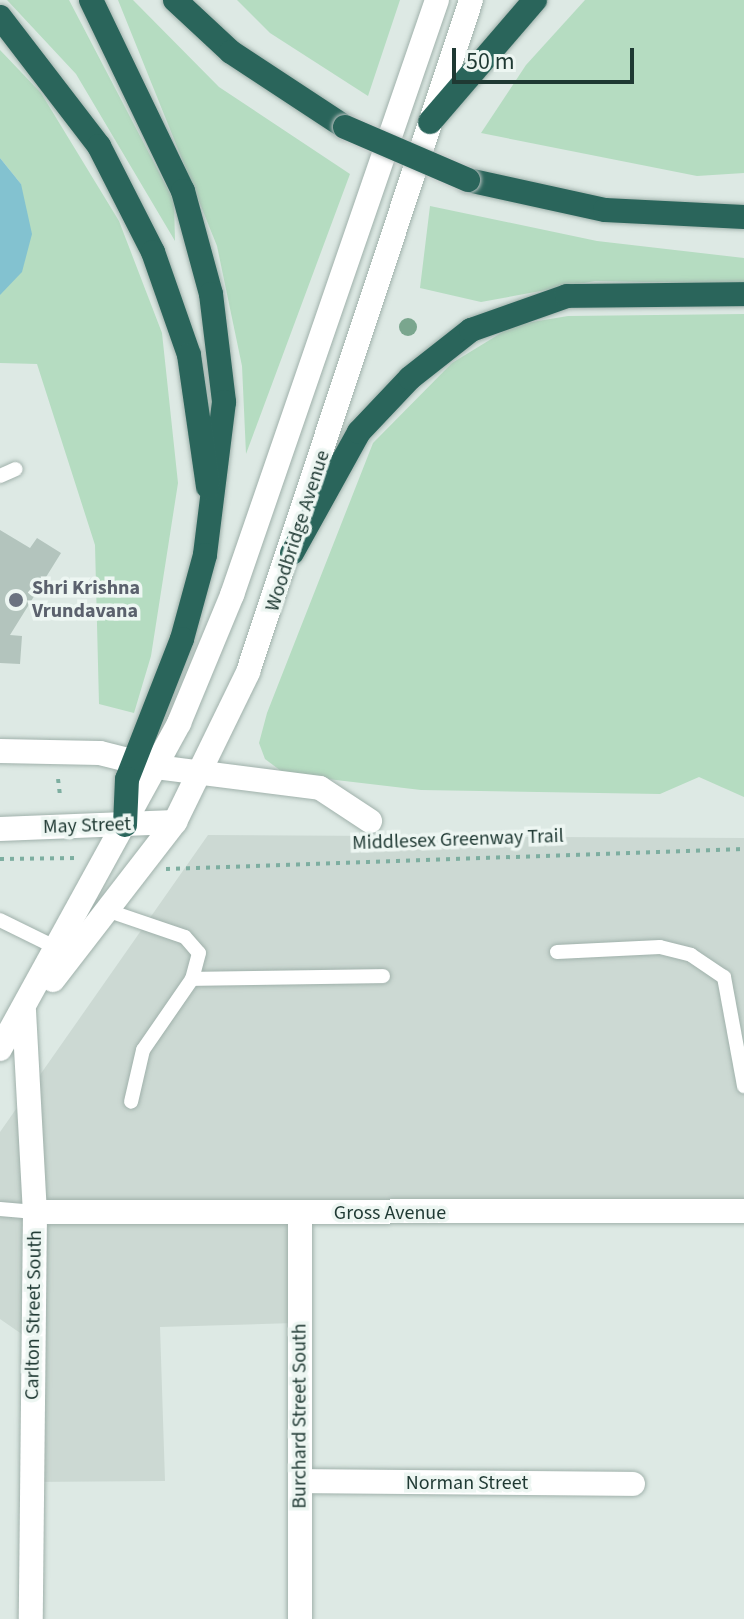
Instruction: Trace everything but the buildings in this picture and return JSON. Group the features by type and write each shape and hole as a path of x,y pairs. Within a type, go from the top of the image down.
{"highway":[{"path":"91,0 161,139 211,294 224,450 205,555 125,825"},
{"path":"175,0 231,52 345,127 468,180 605,210 744,217"},
{"path":"430,122 535,0"},
{"path":"0,17 99,146 174,304 206,451 205,555"},
{"path":"292,553 359,432 410,378 471,330 567,296 744,294"}],"main road":[{"name":"Woodbridge Avenue","path":"144,764 232,595 437,0"},
{"name":"Woodbridge Avenue","path":"24,1011 109,911 175,822 202,769 292,553 471,0"},
{"path":"0,751 100,753 144,764 202,769 320,788 370,821"},
{"name":"May Street","path":"0,829 175,822"},
{"name":"Woodbridge Avenue","path":"2,1044 60,949 125,825"},
{"name":"Carlton Street South","path":"24,1011 35,1212 31,1619"},
{"name":"Gross Avenue","path":"35,1212 744,1211"},
{"name":"Burchard Street South","path":"300,1214 300,1619"},
{"name":"Norman Street","path":"301,1481 633,1484"}],"lane":[{"path":"0,476 16,469"},
{"path":"109,911 194,943 192,979 143,1050 131,1102"},
{"path":"0,920 60,949"},
{"path":"557,952 660,947 691,955 724,977 744,1086"},
{"path":"192,979 383,976"},
{"path":"0,1209 35,1212"}],"path":[{"path":"58,779 60,796"},
{"name":"Middlesex Greenway Trail","path":"175,872 211,864 744,849"},
{"path":"0,859 58,861"}],"shaded area":[{"path":"208,835 744,838 744,1203 293,1212 294,1323 160,1327 165,1481 28,1482 26,1337 0,1319 0,1132"}],"green space":[{"path":"7,0 69,0 174,201 175,241 76,74"},
{"path":"118,0 133,0 219,87 350,174 246,454 242,366 217,246"},
{"path":"237,0 400,0 368,96 270,33"},
{"path":"585,0 744,0 744,173 697,176 481,133 526,65"},
{"path":"0,50 41,93 119,221 162,333 178,483 151,656 134,713 99,704 95,545 37,364 0,363 0,295 21,184 0,158"},
{"path":"430,206 597,241 744,258 744,284 595,281 481,302 420,288"},
{"path":"744,314 744,797 699,777 660,794 421,790 285,774 265,759 259,743 267,713 373,443 452,363 514,325 568,316"}],"water":[{"path":"0,158 21,184 32,234 22,272 0,295"}],"place":[{"name":"Shri Krishna Vrundavana","path":"16,600"}]}
